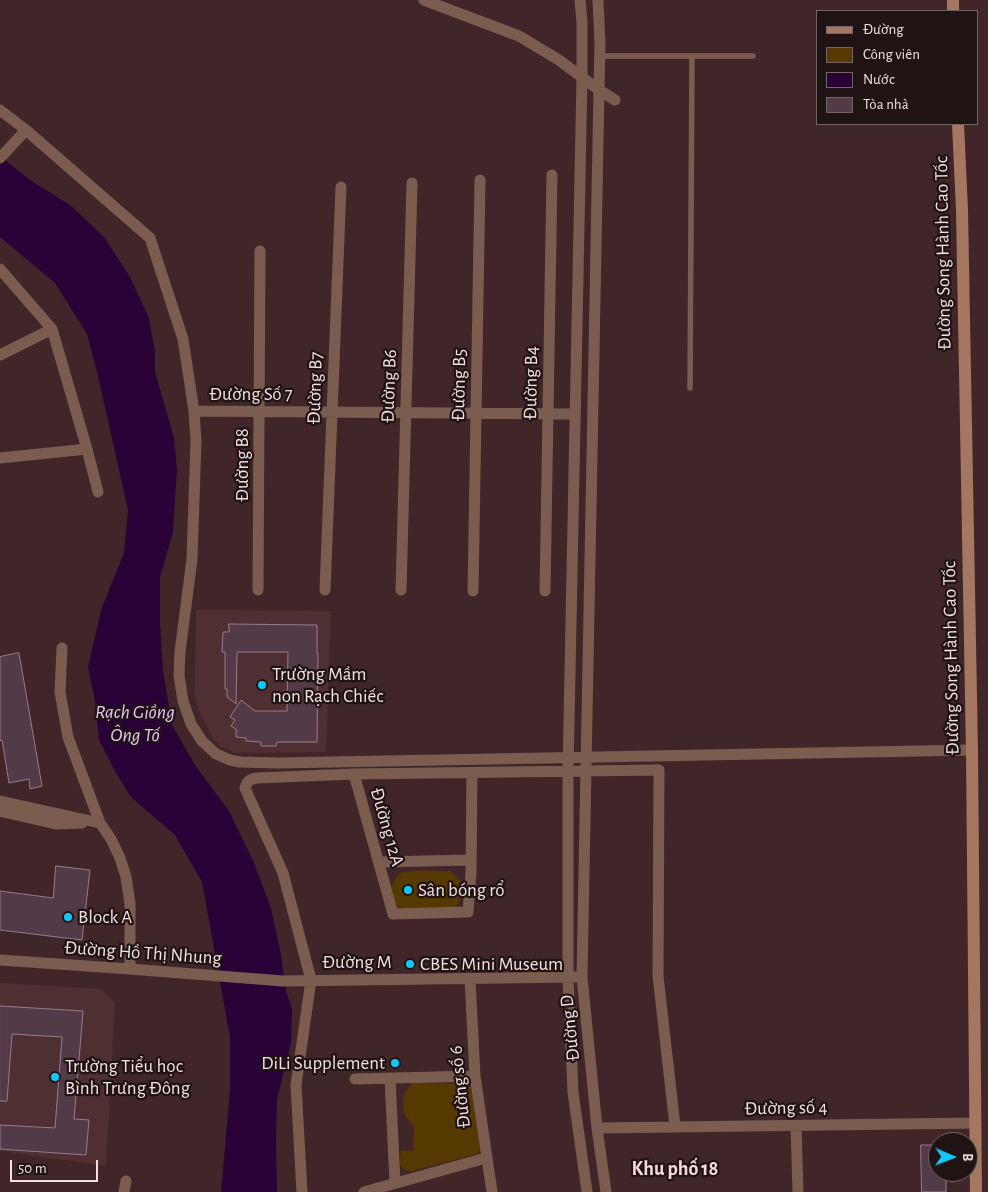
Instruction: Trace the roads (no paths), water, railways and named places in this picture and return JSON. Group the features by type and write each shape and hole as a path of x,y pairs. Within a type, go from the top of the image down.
{"main road":[{"name":"Đường Song Hành Cao Tốc","path":"958,125 962,220 972,750 976,1192"}],"street":[{"path":"424,0 519,36 559,60 615,100"},
{"name":"Đường D","path":"580,0 582,77 568,758 568,977 574,1092 587,1192"},
{"name":"Đường D","path":"598,0 600,56 582,977 597,1128 606,1192"},
{"path":"0,110 26,130 150,238 183,339 194,411 196,441 192,559 180,652 179,676 183,701 191,724 202,741 216,754 240,762 278,763 972,750"},
{"path":"0,158 26,130"},
{"name":"Đường B4","path":"545,591 552,176"},
{"name":"Đường B5","path":"473,591 480,180"},
{"name":"Đường B6","path":"402,590 412,183"},
{"name":"Đường B7","path":"325,590 341,187"},
{"name":"Đường B8","path":"258,590 260,251"},
{"path":"0,269 52,329 98,492"},
{"path":"0,355 52,329"},
{"name":"Đường Số 7","path":"194,411 575,414"},
{"path":"0,458 87,449"},
{"path":"62,648 60,692 68,737 100,823 111,839 126,877 130,904 130,969"},
{"path":"302,1192 296,1085 311,980 283,873 245,788 251,779 354,774 658,770 658,976 675,1126"},
{"name":"Đường 12A","path":"354,774 393,914 468,912 471,860 472,773"},
{"path":"1,806 56,824 100,823"},
{"path":"379,862 471,860"},
{"name":"Đường Hồ Thị Nhung","path":"0,960 283,981"},
{"name":"Đường M","path":"283,981 582,977"},
{"name":"Đường số 6","path":"470,979 475,1076 492,1192"},
{"path":"355,1079 475,1076"},
{"path":"390,1078 395,1183"},
{"name":"Đường số 4","path":"597,1128 976,1123"},
{"path":"796,1126 798,1192"},
{"path":"364,1192 486,1158"}],"lane":[{"path":"600,56 753,56"},
{"path":"690,388 692,56"}],"water":[{"name":"Rạch Giồng Ông Tố","path":"0,156 30,180 70,205 104,237 130,277 149,318 155,352 155,372 174,438 177,469 173,532 160,577 163,671 172,725 195,765 229,811 254,863 271,908 286,991 292,1009 291,1043 277,1099 277,1192 221,1192 230,1091 230,1037 202,882 175,835 131,797 99,740 95,701 88,667 102,607 124,553 128,510 87,334 55,283 0,237"}],"place":[{"name":"Trường Mầm non Rạch Chiếc","path":"262,685"},
{"name":"Sân bóng rổ","path":"408,890"},
{"name":"Block A","path":"68,917"},
{"name":"CBES Mini Museum","path":"410,964"},
{"name":"DiLi Supplement","path":"395,1063"},
{"name":"Trường Tiểu học Bình Trưng Đông","path":"55,1077"}],"district":[{"name":"Khu phố 18","path":"675,1169"}]}
